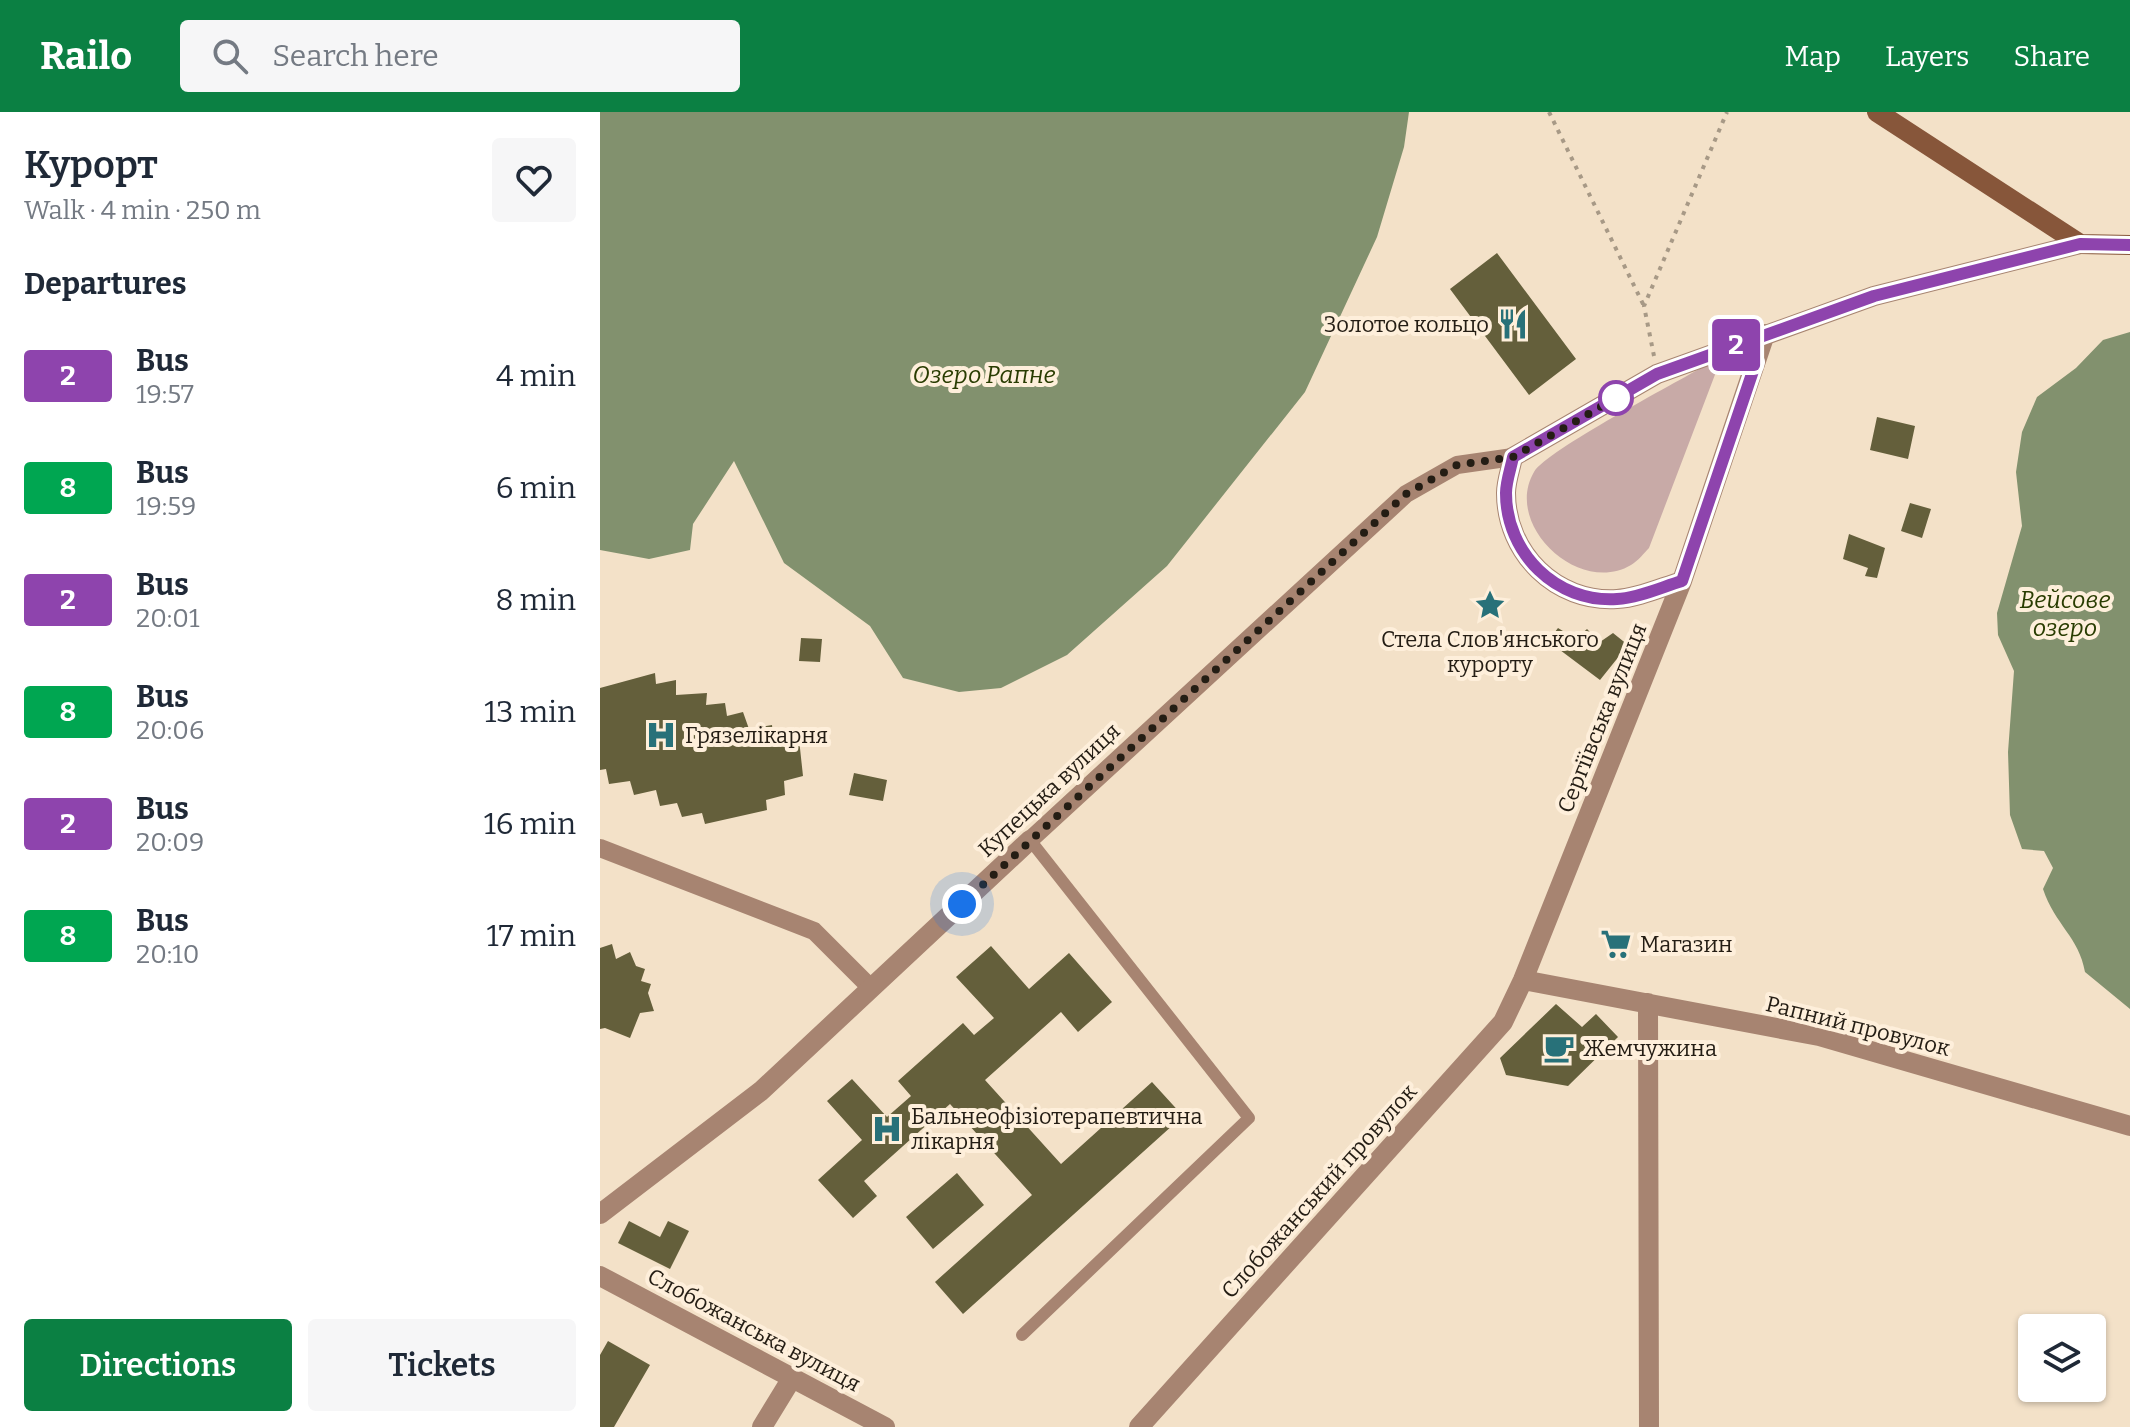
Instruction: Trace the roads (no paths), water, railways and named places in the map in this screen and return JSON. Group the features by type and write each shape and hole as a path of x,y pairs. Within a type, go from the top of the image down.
{"main road":[{"path":"1877,112 2080,244 2130,245"}],"street":[{"path":"1682,581 1618,599 1583,596 1551,582 1526,557 1510,526 1506,491 1513,457 1657,374 1874,296 2080,244"},
{"name":"Сергіївська вулиця","path":"1523,980 1682,581 1765,334"},
{"name":"Купецька вулиця","path":"600,1214 761,1091 1378,516 1432,477 1457,465 1513,457"},
{"path":"600,848 814,931 871,988"},
{"name":"Рапний провулок","path":"1523,980 1819,1036 2130,1126"},
{"name":"Слобожанський провулок","path":"1139,1427 1503,1022 1523,980"},
{"path":"1648,1003 1649,1427"},
{"name":"Слобожанська вулиця","path":"600,1276 885,1427"},
{"path":"762,1427 792,1378"}],"lane":[{"path":"1022,1335 1249,1118 1030,840"}],"water":[{"name":"Озеро Рапне","path":"600,112 1409,112 1404,147 1377,237 1305,392 1167,566 1067,655 1001,688 959,692 903,678 870,626 784,563 734,461 693,524 690,550 649,559 600,550"},
{"name":"Вейсове озеро","path":"2130,332 2130,1009 2085,972 2078,949 2043,889 2053,868 2044,851 2022,849 2010,815 2008,752 2014,671 1998,635 1997,613 2022,526 2016,472 2022,432 2037,397 2076,368 2103,340"}],"place":[{"name":"Золотое кольцо","path":"1513,324"},
{"name":"Стела Слов'янського курорту","path":"1490,605"},
{"name":"Грязелікарня","path":"661,735"},
{"name":"Магазин","path":"1616,944"},
{"name":"Жемчужина","path":"1559,1048"},
{"name":"Бальнеофізіотерапевтична лікарня","path":"887,1129"}]}
